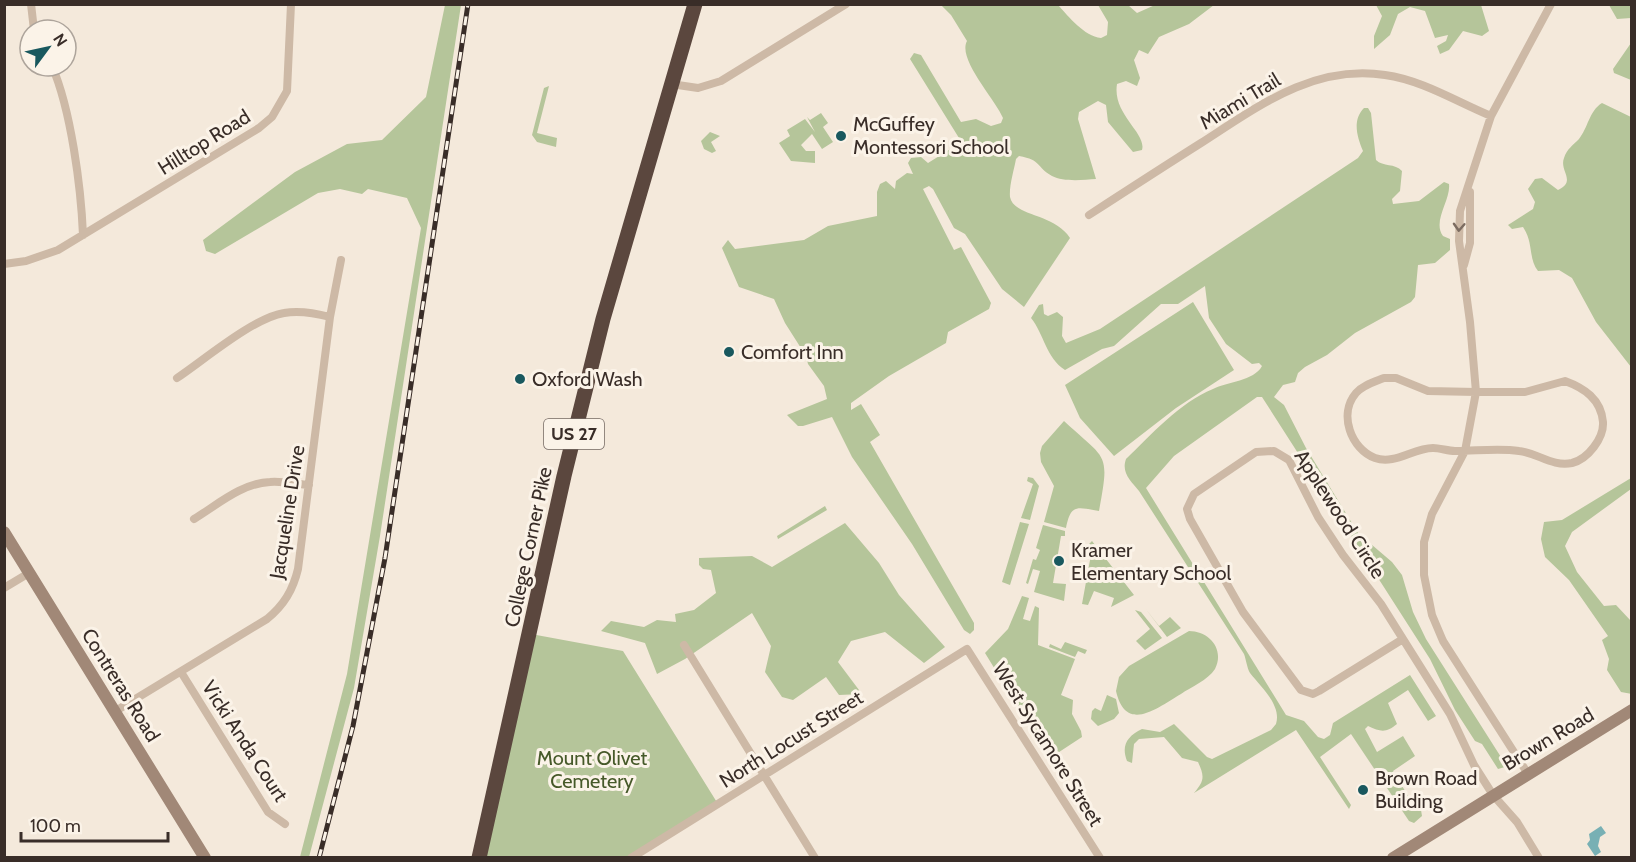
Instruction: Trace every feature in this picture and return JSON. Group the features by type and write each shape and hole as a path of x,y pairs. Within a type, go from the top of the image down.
{"highway":[{"name":"College Corner Pike","path":"479,858 564,476 603,319 695,4"}],"street":[{"name":"Hilltop Road","path":"4,264 26,261 58,250 259,128 272,117 287,92 291,4"},
{"path":"670,84 698,88 721,81 846,4"},
{"path":"1528,774 1443,641 1432,615 1424,575 1424,542 1432,514 1465,451 1476,392 1459,242 1460,211 1470,187 1491,117 1551,4"},
{"name":"Miami Trail","path":"1089,215 1284,91 1331,76 1359,72 1387,75 1434,91 1491,117"},
{"path":"56,78 81,193 83,235"},
{"name":"Jacqueline Drive","path":"114,712 267,620 287,599 298,569 330,317 341,260"},
{"path":"177,378 260,321 283,313 304,312 330,317"},
{"path":"1384,378 1396,378 1428,391 1476,392 1525,392 1565,381 1589,393 1598,406 1603,422 1601,435 1585,457 1574,462 1548,461 1518,450 1465,451 1434,448 1388,460 1377,458 1360,448 1350,434 1347,419 1349,406 1356,393 1368,383 1384,378"},
{"name":"Applewood Circle","path":"1403,639 1319,691 1313,694 1301,690 1243,612 1212,560 1187,510 1194,494 1256,452 1264,450 1282,454 1297,472 1318,517 1343,555 1381,604 1403,639 1450,714 1474,765 1493,795 1517,822 1539,858"},
{"path":"194,519 256,483 272,481 309,485"},
{"name":"Contreras Road","path":"4,532 205,858"},
{"path":"4,588 29,573"},
{"path":"684,645 815,858"},
{"name":"North Locust Street","path":"631,858 967,649"},
{"name":"West Sycamore Street","path":"967,649 1100,858"},
{"name":"Vicki Anda Court","path":"181,672 268,812 285,825"},
{"name":"Brown Road","path":"1393,858 1632,710"}],"green space":[{"path":"445,5 461,5 380,536 354,688 309,857 300,857 347,674 421,228 407,198 368,189 362,194 340,189 318,193 215,254 206,251 203,240 295,172 347,144 382,140 426,97"},
{"path":"941,5 1058,5 1083,30 1101,38 1107,35 1108,22 1098,5 1128,5 1137,13 1155,5 1214,5 1189,24 1159,37 1148,54 1139,50 1134,60 1140,78 1137,86 1126,81 1117,84 1120,105 1140,137 1142,150 1133,152 1108,122 1106,105 1098,101 1079,112 1078,119 1096,179 1057,178 1032,160 1019,156 1016,159 1010,193 1013,203 1054,224 1070,238 1024,307 1002,289 965,234 954,228 933,189 929,186 923,189 954,250 961,247 991,303 989,309 948,332 946,343 889,376 851,403 851,410 861,404 880,435 870,442 974,623 974,630 970,634 964,630 912,544 852,457 832,417 798,426 787,415 827,399 824,386 808,364 806,356 785,323 774,299 739,287 722,248 728,240 735,249 804,240 828,226 877,216 877,192 880,184 886,181 895,189 896,181 907,173 913,174 908,163 911,158 921,157 928,163 957,145 959,138 910,59 914,53 921,55 961,122 976,119 991,126 1001,123 1003,118 999,110 967,58 965,49 967,41 951,15"},
{"path":"1376,5 1481,5 1489,31 1482,36 1463,31 1449,50 1440,54 1437,46 1446,41 1448,35 1435,38 1425,11 1410,7 1398,14 1390,35 1374,49 1374,36 1382,16"},
{"path":"1609,5 1631,6 1631,18 1617,19"},
{"path":"1631,43 1631,80 1614,73 1613,69"},
{"path":"549,86 537,133 557,138 556,147 537,142 532,135 544,88"},
{"path":"1602,103 1631,117 1631,367 1596,322 1572,278 1559,270 1538,271 1533,261 1529,239 1523,227 1512,229 1508,225 1533,209 1535,202 1528,189 1535,179 1542,178 1558,190 1564,187 1567,179 1563,163 1565,155 1582,135 1594,110"},
{"path":"1364,108 1368,108 1371,113 1376,160 1402,171 1400,191 1392,199 1393,204 1419,201 1444,182 1449,184 1440,230 1443,236 1450,239 1450,250 1435,263 1418,265 1415,297 1411,302 1355,333 1327,355 1305,367 1298,373 1295,382 1283,385 1274,397 1284,405 1306,448 1358,533 1392,562 1402,575 1413,612 1426,639 1506,765 1505,767 1498,769 1482,744 1475,741 1455,710 1430,659 1262,397 1257,397 1174,456 1146,488 1286,715 1304,721 1318,737 1324,739 1330,735 1333,723 1410,675 1436,716 1428,721 1408,690 1388,703 1397,724 1386,730 1368,726 1365,729 1377,752 1403,736 1415,756 1393,771 1413,804 1421,810 1422,816 1414,823 1409,821 1351,734 1320,757 1351,805 1349,809 1296,730 1194,793 1202,779 1202,771 1198,762 1182,758 1164,737 1139,739 1134,744 1132,763 1127,761 1125,746 1132,735 1142,729 1160,732 1174,724 1207,757 1212,759 1271,730 1276,724 1276,710 1273,703 1250,673 1244,654 1125,469 1126,459 1177,411 1213,389 1253,375 1262,366 1259,363 1252,364 1226,344 1209,318 1205,286 1178,304 1161,304 1114,346 1102,349 1065,370 1049,352 1031,318 1039,305 1043,304 1044,314 1048,316 1057,312 1063,317 1062,336 1066,343 1100,329 1358,158 1363,151 1357,123"},
{"path":"821,113 828,123 823,127 833,142 822,149 812,134 801,145 806,151 815,151 815,163 791,161 779,143 790,136 787,130 805,119 815,132 807,117 810,120"},
{"path":"710,132 720,136 711,142 716,151 712,153 704,149 701,141"},
{"path":"1193,302 1234,370 1176,408 1114,456 1080,418 1065,385"},
{"path":"1064,421 1097,451 1104,467 1099,511 1076,509 1070,515 1066,528 1044,522 1054,486 1041,462 1040,453 1042,446"},
{"path":"1028,477 1033,478 1039,486 1030,520 1021,518 1033,484 1027,481"},
{"path":"1631,478 1631,489 1572,532 1565,546 1577,572 1604,606 1616,605 1631,621 1632,694 1621,692 1607,670 1609,659 1602,640 1608,636 1569,580 1545,557 1541,539 1544,522 1562,520"},
{"path":"825,506 827,510 778,539 777,536"},
{"path":"1020,522 1029,524 1010,585 1002,582"},
{"path":"845,523 879,563 899,595 945,647 924,663 885,632 851,641 838,662 862,694 839,695 826,677 793,700 782,697 765,672 771,646 752,613 685,659 657,674 645,643 601,631 611,621 644,627 657,620 676,622 675,614 694,610 716,593 711,570 703,569 699,565 699,558 752,556 772,567"},
{"path":"1043,525 1065,531 1065,536 1061,536 1053,583 1066,584 1064,601 1034,592 1040,571 1033,569 1028,584 1026,583 1033,559 1036,560 1040,550 1036,548"},
{"path":"1092,541 1134,595 1111,607 1114,598 1094,591 1088,605 1082,604 1092,549 1089,544"},
{"path":"1022,596 1029,598 1023,619 1030,621 1035,606 1039,608 1038,645 1075,659 1061,695 1073,700 1072,714 1082,737 1049,757 985,653 1008,629"},
{"path":"1145,608 1159,626 1170,617 1181,628 1167,637"},
{"path":"1135,610 1141,612 1162,638 1145,650 1136,641 1150,629"},
{"path":"1189,631 1203,634 1213,642 1218,662 1212,673 1153,711 1135,715 1127,712 1116,691 1119,677 1129,666"},
{"name":"Mount Olivet Cemetery","path":"531,634 623,651 718,804 631,857 479,858"},
{"path":"1065,642 1087,650 1085,654 1078,651 1075,657 1049,647 1050,644 1061,649"},
{"path":"1107,695 1116,699 1119,713 1114,719 1098,726 1091,719 1092,711 1095,708 1101,711"}],"water":[{"path":"1601,826 1606,833 1600,837 1598,846 1601,852 1595,856 1587,844 1590,840 1589,834"}],"railway":[{"path":"319,858 353,726 385,558 468,4"}],"place":[{"name":"McGuffey Montessori School","path":"841,136"},
{"name":"Comfort Inn","path":"729,352"},
{"name":"Oxford Wash","path":"520,379"},
{"name":"Kramer Elementary School","path":"1059,561"},
{"name":"Brown Road Building","path":"1363,790"}]}
